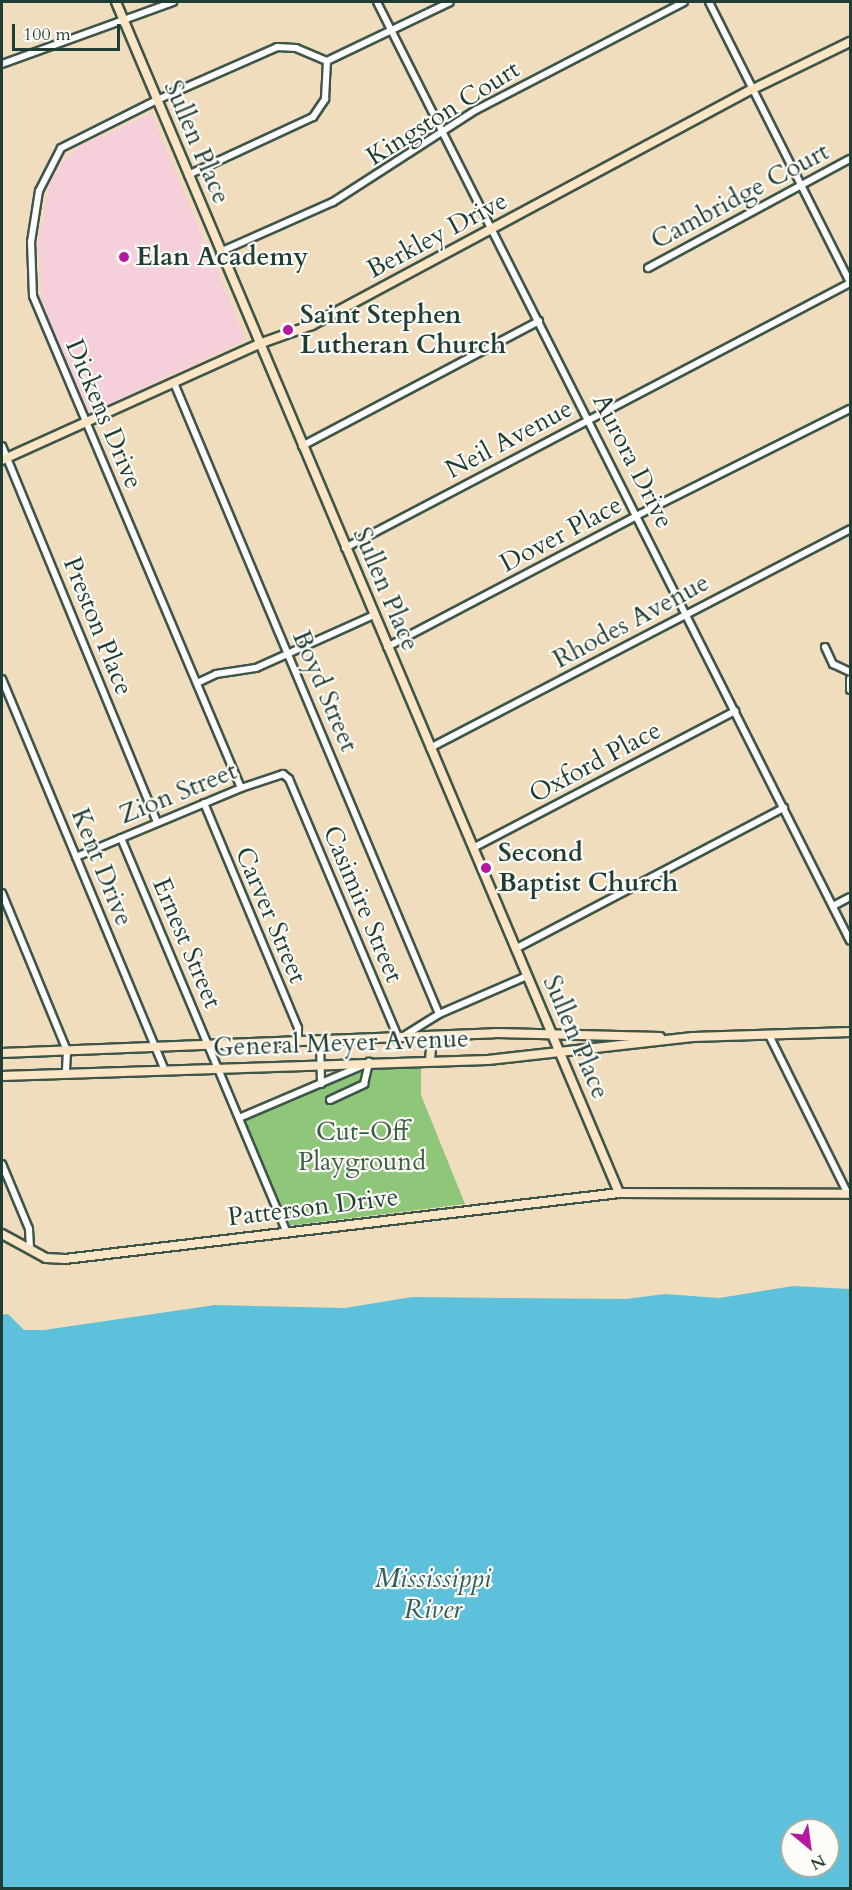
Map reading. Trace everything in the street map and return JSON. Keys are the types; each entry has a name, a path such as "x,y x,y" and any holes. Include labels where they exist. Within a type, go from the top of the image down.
{"street":[{"name":"Sullen Place","path":"116,2 619,1192"},
{"path":"2,64 125,22 173,2"},
{"name":"Aurora Drive","path":"377,2 638,515 850,941"},
{"path":"188,175 313,117 325,99 327,61 450,2"},
{"name":"Kingston Court","path":"220,252 333,202 476,110 684,2"},
{"path":"709,2 751,90 850,283"},
{"name":"Berkley Drive","path":"4,459 259,344 312,325 751,90 850,42"},
{"name":"Dickens Drive","path":"241,788 33,296 34,212 44,176 62,148 157,100 277,47 296,48 327,61"},
{"name":"Cambridge Court","path":"648,268 799,184 850,159"},
{"name":"Neil Avenue","path":"345,548 850,283"},
{"path":"302,446 539,321"},
{"name":"Boyd Street","path":"174,382 439,1014"},
{"name":"Dover Place","path":"387,647 638,515 850,409"},
{"name":"Preston Place","path":"2,446 4,459 157,822"},
{"name":"Rhodes Avenue","path":"430,748 850,529"},
{"path":"197,683 216,674 256,668 374,615"},
{"path":"825,647 833,664 850,672"},
{"name":"Kent Drive","path":"2,679 165,1070"},
{"path":"850,679 850,690"},
{"name":"Oxford Place","path":"473,848 735,711"},
{"name":"Zion Street","path":"76,857 157,822 280,774 286,775 292,785"},
{"name":"Casimire Street","path":"292,785 399,1038"},
{"name":"Carver Street","path":"204,803 298,1028 298,1042"},
{"path":"515,949 784,808"},
{"name":"Ernest Street","path":"122,838 286,1230"},
{"path":"2,893 67,1051 66,1073"},
{"path":"833,906 850,897"},
{"path":"399,1038 439,1014 527,976"},
{"name":"General Meyer Avenue","path":"2,1076 369,1062 488,1060 681,1038 850,1032"},
{"name":"General Meyer Avenue","path":"2,1053 551,1033 681,1038"},
{"path":"769,1035 849,1194"},
{"path":"430,1060 432,1039"},
{"path":"320,1042 321,1084"},
{"path":"239,1118 369,1062"},
{"path":"330,1100 364,1084 369,1062"},
{"path":"2,1164 29,1229 30,1248"},
{"name":"Patterson Drive","path":"2,1234 46,1258 72,1259 286,1230 619,1192 849,1194"}],"shaded area":[{"name":"Elan Academy","path":"151,113 246,340 87,414 41,299 38,241 50,183 60,165 78,147"}],"green space":[{"name":"Cut-Off Playground","path":"421,1065 421,1095 465,1204 287,1226 243,1120 365,1070"}],"water":[{"name":"Mississippi River","path":"793,1286 850,1289 850,1888 2,1888 2,1315 8,1314 24,1330 44,1330 215,1305 345,1308 412,1297 626,1299 665,1294 719,1298"}],"place":[{"name":"Elan Academy","path":"124,257"},
{"name":"Saint Stephen Lutheran Church","path":"288,330"},
{"name":"Second Baptist Church","path":"486,868"}]}
